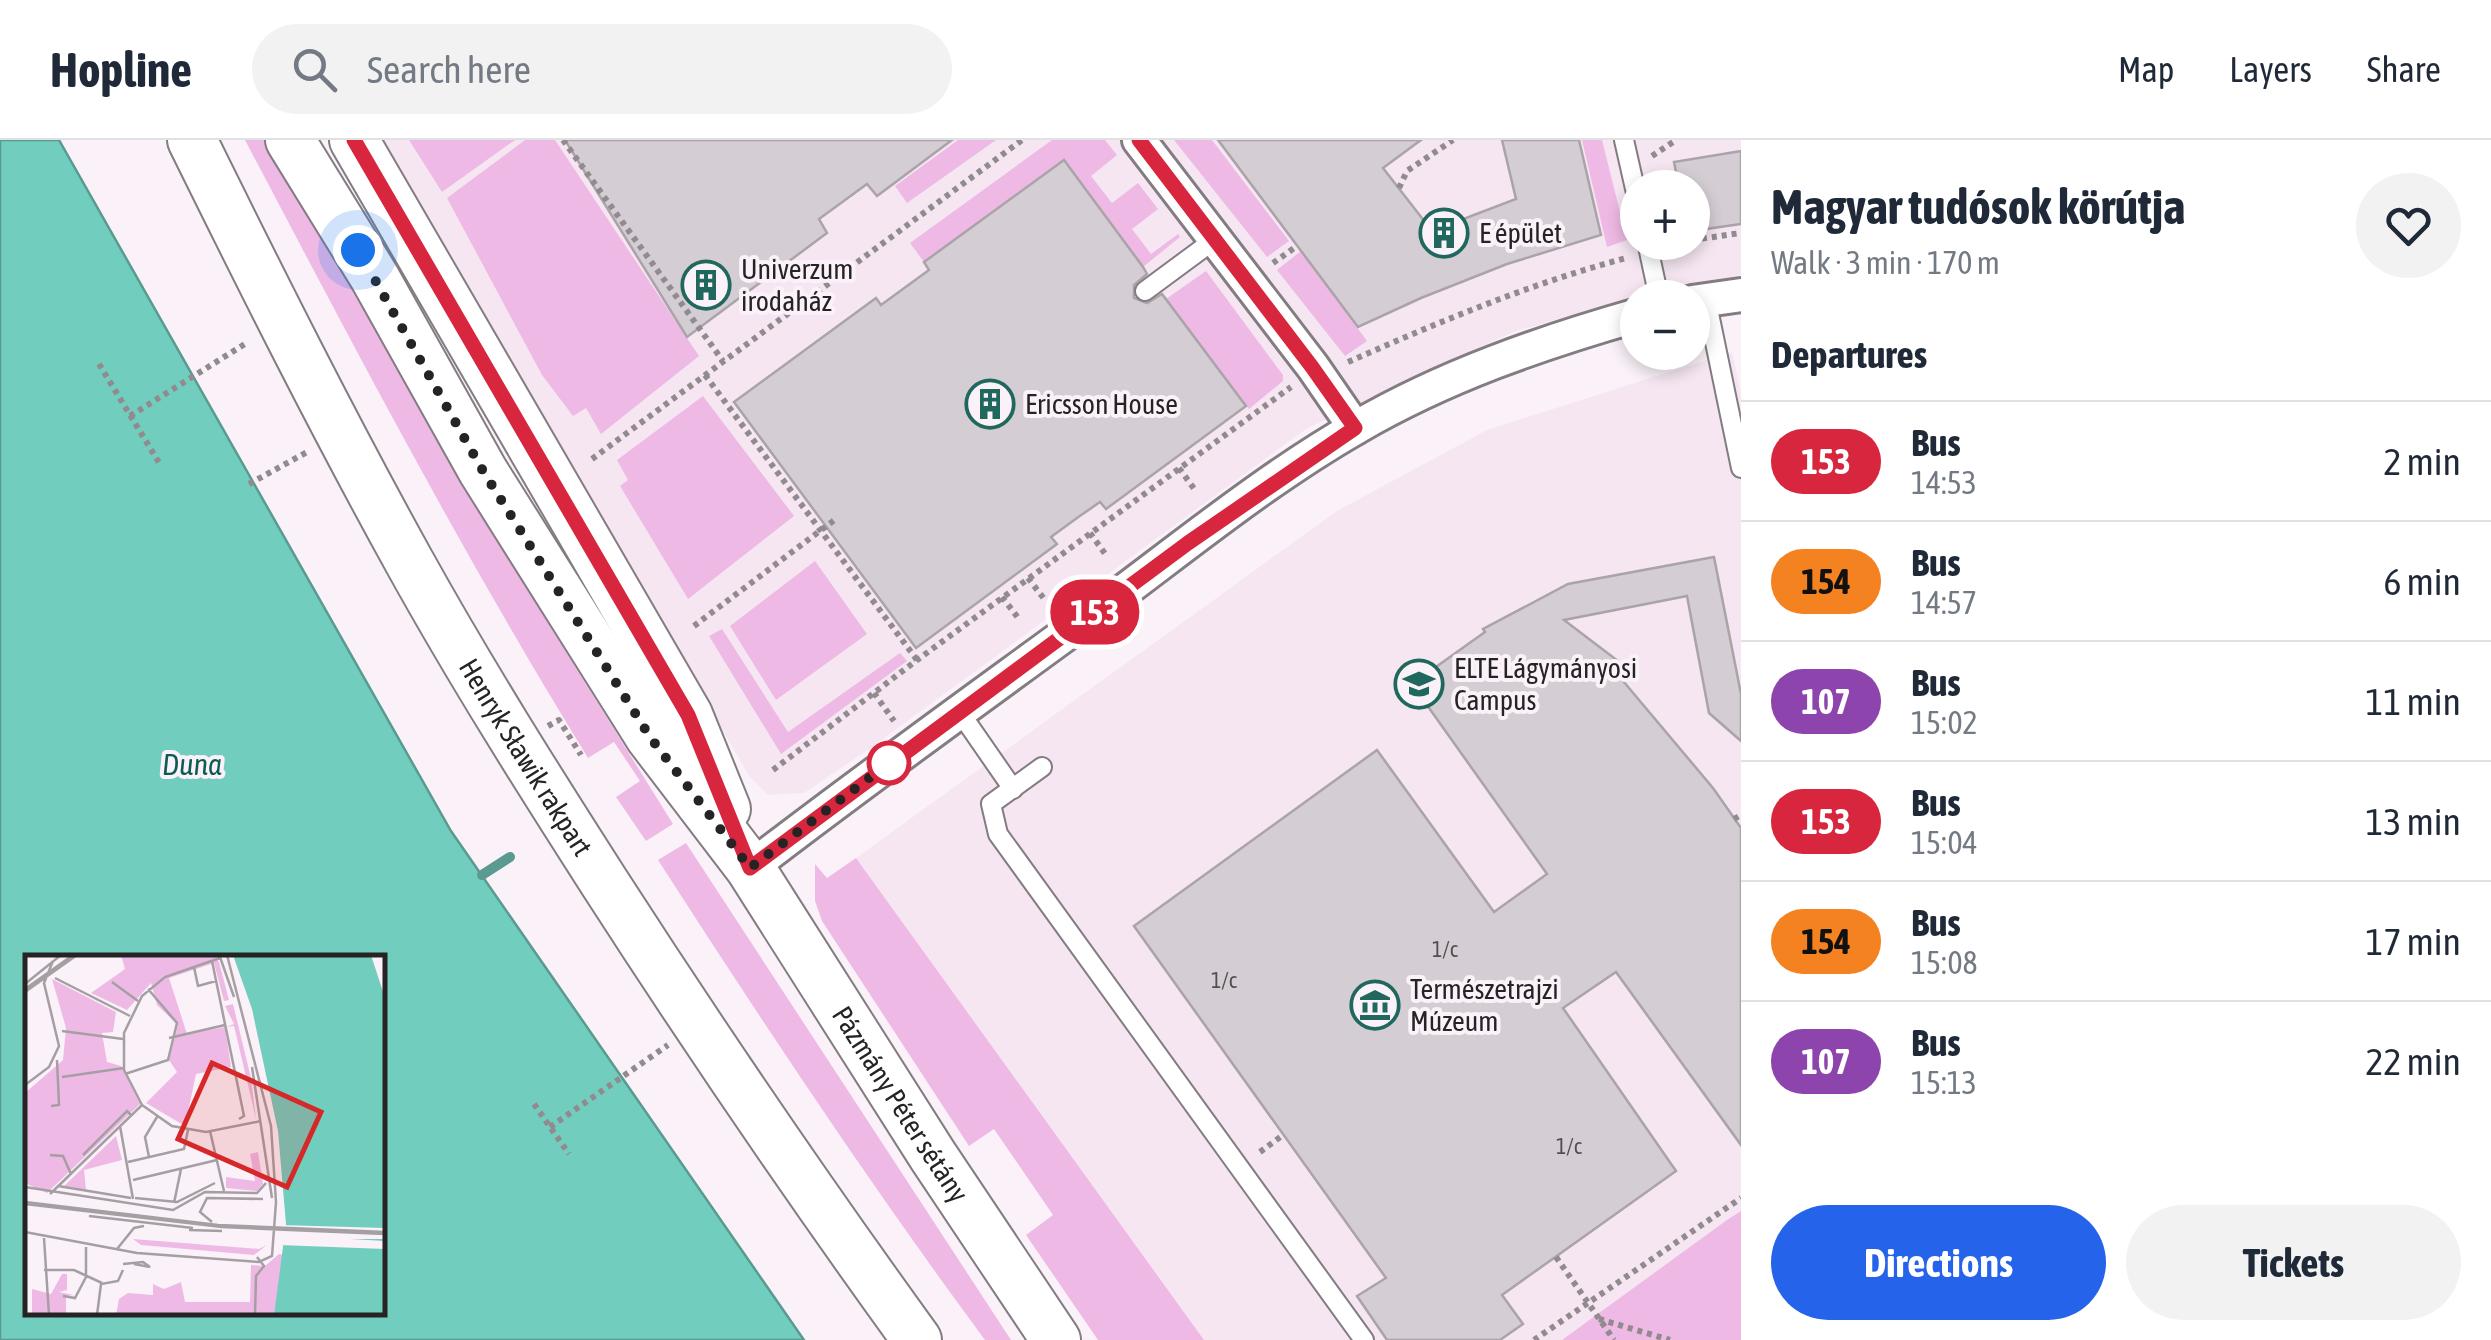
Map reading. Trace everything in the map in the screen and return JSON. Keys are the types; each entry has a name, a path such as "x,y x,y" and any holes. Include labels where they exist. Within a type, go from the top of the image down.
{"street":[{"name":"Henryk Sławik rakpart","path":"192,140 331,416 489,699 690,1014 812,1196 917,1340"},
{"name":"Pázmány Péter sétány","path":"290,140 376,278 483,471 640,720 750,868 932,1156 1056,1340"},
{"name":"Pázmány Péter sétány","path":"354,140 688,715 750,868"},
{"path":"1139,140 1355,428"},
{"path":"1710,299 1741,294"},
{"path":"750,868 1203,532 1355,428 1478,368 1556,338 1620,320"}],"lane":[{"path":"1624,140 1631,170"},
{"path":"1145,291 1214,240"},
{"path":"1710,345 1741,468"},
{"path":"959,711 1012,789"},
{"path":"1042,767 991,804 998,834 1364,1340"}],"path":[{"path":"563,140 723,362"},
{"path":"592,459 1022,140"},
{"path":"1399,188 1407,171 1453,140"},
{"path":"1710,237 1741,233"},
{"path":"1272,264 1297,246"},
{"path":"773,770 1002,597 1296,384 1476,306 1620,256"},
{"path":"130,416 250,341"},
{"path":"99,364 161,466"},
{"path":"705,374 918,660"},
{"path":"250,484 308,451"},
{"path":"1179,468 1195,490"},
{"path":"694,626 837,518"},
{"path":"1090,533 1106,555"},
{"path":"1028,578 1045,600"},
{"path":"1002,597 1019,619"},
{"path":"874,694 895,722"},
{"path":"563,726 581,755"},
{"path":"550,1126 668,1045"},
{"path":"534,1104 569,1154"},
{"path":"1534,1340 1741,1198"},
{"path":"1556,1258 1614,1340"},
{"path":"1598,1318 1670,1340"}],"shaded area":[{"path":"245,140 267,140 551,628 673,824 646,841 616,797 640,781 614,742 588,758 454,529"},
{"path":"375,140 1741,140 1741,275 1710,282 1620,280 1620,303 1513,332 1306,429 869,749 804,793 768,795 750,777"},
{"path":"409,140 515,140 442,192"},
{"path":"525,140 555,140 699,356 601,434 586,408 573,416 542,375 447,198"},
{"path":"958,140 996,140 907,203 895,186"},
{"path":"1052,140 1105,140 1117,155 1091,176 1112,203 1138,183 1158,209 1132,229 1151,254 1178,234 1180,237 1143,267 1064,160 924,262 910,243"},
{"path":"1174,140 1212,140 1289,241 1267,257"},
{"path":"1582,140 1602,140 1620,212 1620,242 1607,247"},
{"path":"1301,251 1367,341 1345,356 1277,270"},
{"path":"1206,271 1283,375 1283,381 1249,409 1166,299"},
{"name":"ELTE Lágymányosi Campus","path":"1732,352 1741,393 1741,1340 1204,1340 856,858 1337,511 1487,430 1675,370 1710,370 1710,359"},
{"path":"703,396 794,516 688,599 620,486 628,480 617,460"},
{"path":"815,561 867,634 776,700 730,626"},
{"path":"722,629 788,732 900,653 907,661 781,754 709,636"},
{"path":"686,843 1011,1340 985,1340 737,982 658,860"},
{"path":"856,858 1204,1340 1098,1340 1026,1235 1053,1215 994,1129 969,1146 822,921 815,901 815,864 827,878"},
{"path":"1741,1211 1741,1340 1562,1340 1727,1220"}],"water":[{"name":"Duna","path":"0,140 59,140 451,831 804,1340 0,1340"}],"building":[{"name":"Univerzum irodaház","path":"565,140 952,140 877,196 867,184 819,219 827,233 687,337"},
{"name":"E épület","path":"1218,140 1421,140 1383,168 1432,231 1516,199 1502,140 1579,140 1601,235 1507,264 1358,327"},
{"path":"1741,151 1741,224 1710,228 1710,170 1676,170 1674,162"},
{"name":"Ericsson House","path":"1064,160 1147,274 1134,285 1134,298 1147,303 1162,294 1246,406 1106,509 1100,502 1051,537 1057,544 916,648 734,402 876,298 881,305 929,270 924,262"},
{"path":"1714,557 1741,694 1741,741 1709,713 1687,596 1564,620 1618,661 1613,669 1713,788 1741,828 1741,1145 1616,972 1563,1008 1676,1171 1502,1295 1523,1324 1500,1340 1387,1340 1357,1296 1386,1278 1134,926 1377,750 1494,912 1547,874 1412,684 1485,632 1483,629 1568,584"}],"waterway":[{"path":"482,875 510,857"}],"bus line":[{"name":"153","path":"354,140 688,715 750,868 1188,543 1355,428 1139,140"}],"place":[{"name":"E épület","path":"1444,233"},
{"name":"Univerzum irodaház","path":"706,285"},
{"name":"Ericsson House","path":"990,404"},
{"name":"ELTE Lágymányosi Campus","path":"1419,684"},
{"name":"Természetrajzi Múzeum","path":"1375,1005"}],"route":[{"path":"358,250 483,471 650,737 750,868 889,763"}]}
